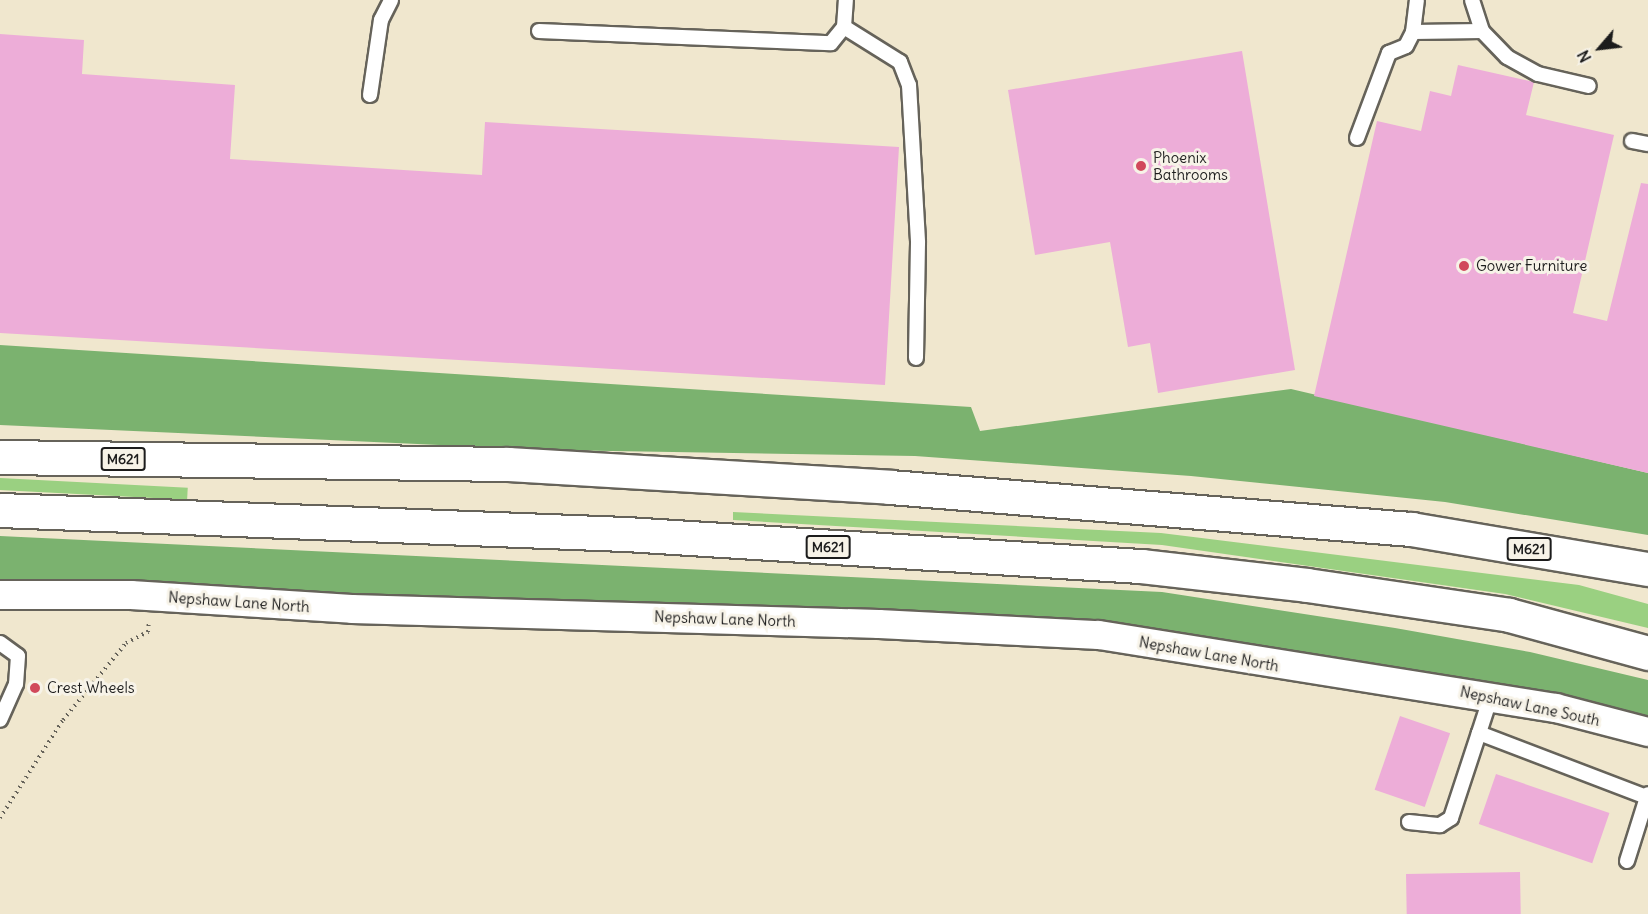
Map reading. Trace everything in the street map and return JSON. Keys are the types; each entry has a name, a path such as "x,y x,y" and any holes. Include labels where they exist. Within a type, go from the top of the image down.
{"highway":[{"name":"M621","path":"0,457 508,464 890,487 1411,529 1648,569"},
{"name":"M621","path":"0,510 626,534 1141,566 1307,585 1509,615 1648,653"}],"street":[{"name":"Nepshaw Lane North","path":"0,595 150,596 352,609 879,624 1088,635 1173,646 1315,672 1446,689"},
{"name":"Nepshaw Lane South","path":"1446,689 1556,708 1648,732"}],"lane":[{"path":"370,95 381,20 392,0"},
{"path":"539,31 831,43 844,27 846,0"},
{"path":"1357,138 1389,52 1406,46 1413,32 1418,0"},
{"path":"1472,0 1482,31 1507,57 1538,74 1589,86"},
{"path":"844,27 900,62 909,86 918,254 916,358"},
{"path":"1413,32 1482,31"},
{"path":"1632,141 1648,144"},
{"path":"0,643 18,656 16,684 0,720"},
{"path":"1409,822 1440,825 1451,818 1491,697"},
{"path":"1479,733 1648,796 1627,861"}],"path":[{"path":"0,818 63,720 126,643 148,633 150,596"}],"green space":[{"path":"0,345 971,407 980,431 1291,389 1648,473 1648,535 1445,502 1191,476 915,456 551,450 0,425"},
{"path":"0,478 188,488 187,500 0,490"},
{"path":"733,512 1161,533 1579,585 1648,604 1648,628 1505,594 1162,545 733,520"},
{"path":"0,536 1162,592 1395,628 1530,652 1648,680 1648,721 1560,694 1158,633 375,595 0,583"}],"building":[{"path":"0,34 84,40 82,74 235,85 230,159 482,175 485,122 899,147 885,385 0,333"},
{"name":"Phoenix Bathrooms","path":"1242,51 1295,370 1158,393 1150,343 1128,347 1110,242 1035,255 1008,90"},
{"name":"Gower Furniture","path":"1458,65 1534,82 1526,115 1614,135 1573,313 1607,321 1641,183 1648,184 1648,473 1314,396 1377,121 1421,131 1430,91 1451,96"},
{"path":"1400,716 1450,733 1425,807 1375,790"},
{"path":"1496,774 1609,813 1592,863 1479,824"},
{"path":"1520,872 1521,914 1407,914 1406,874"}],"place":[{"name":"Phoenix Bathrooms","path":"1141,166"},
{"name":"Gower Furniture","path":"1464,266"},
{"name":"Crest Wheels","path":"35,688"}]}
